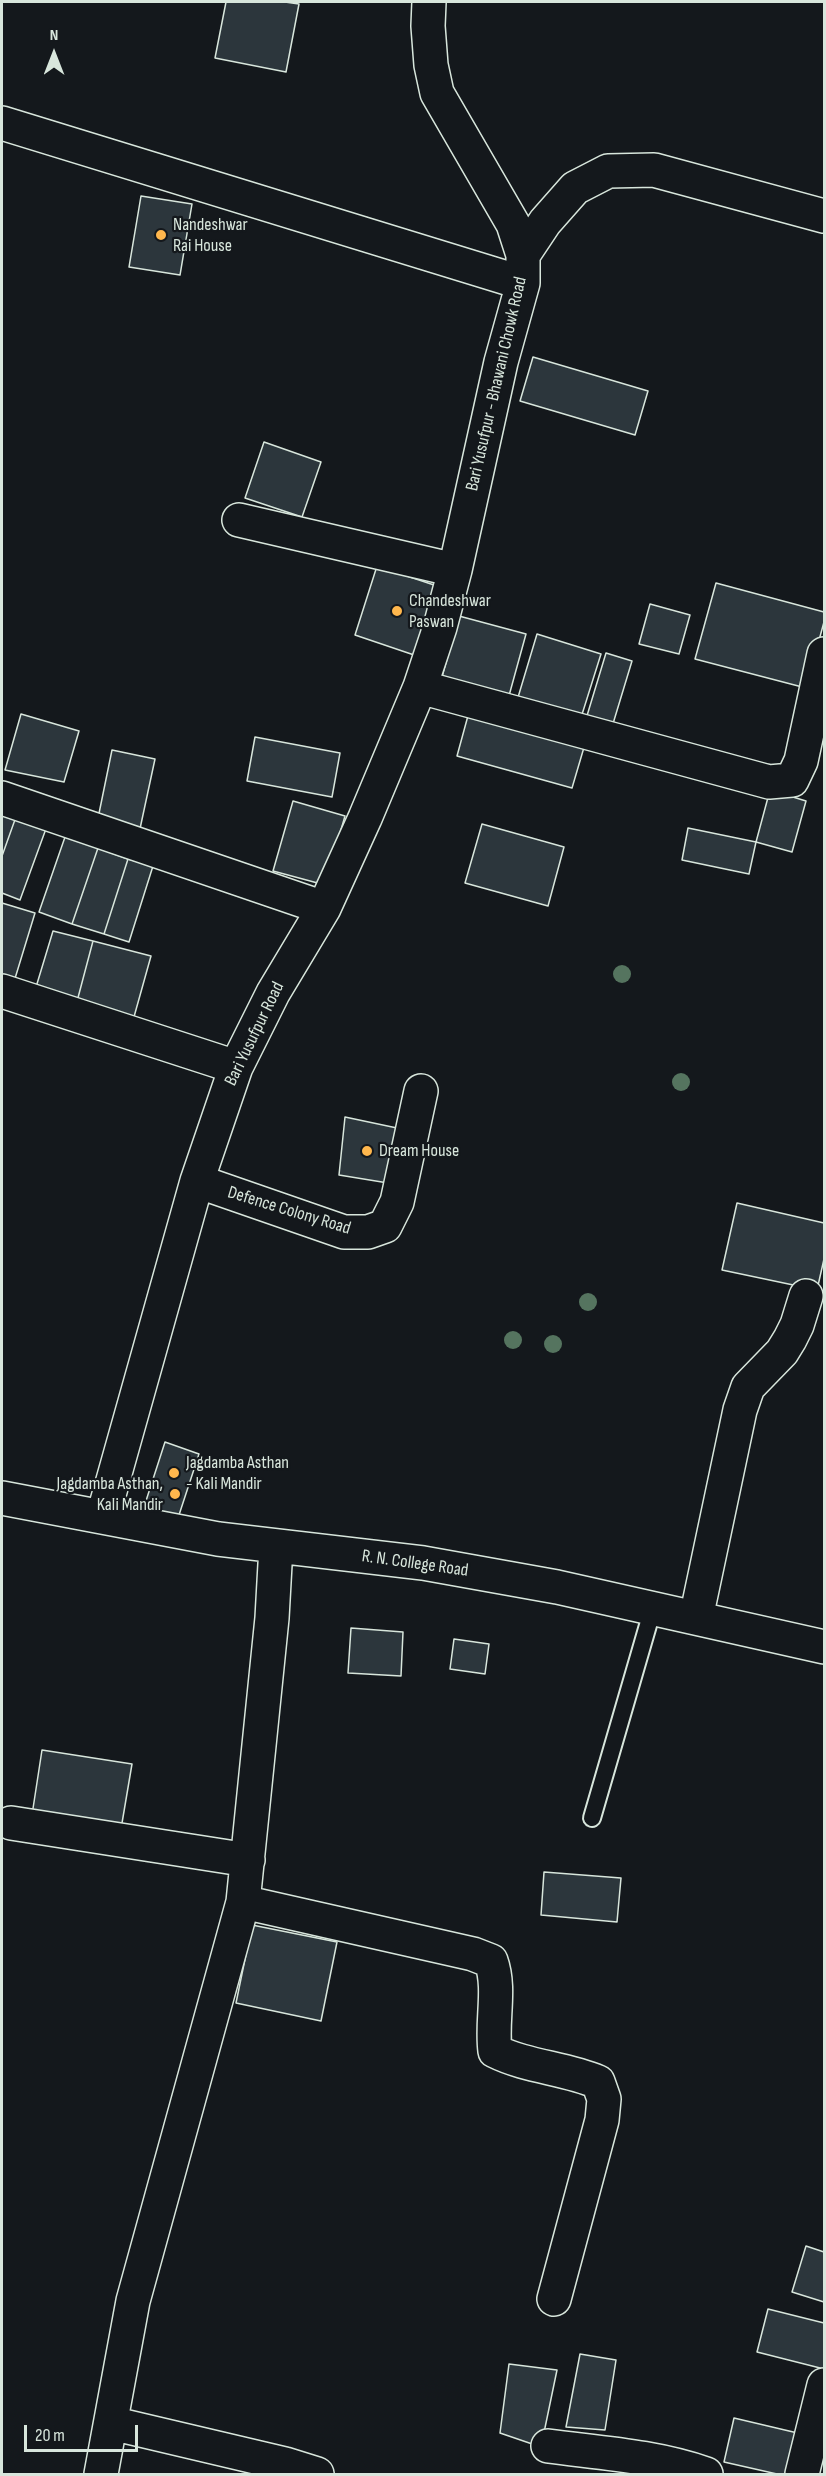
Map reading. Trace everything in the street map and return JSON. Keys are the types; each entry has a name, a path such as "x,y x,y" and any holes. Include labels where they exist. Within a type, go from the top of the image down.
{"street":[{"name":"Bari Yusufpur - Bhawani Chowk Road","path":"429,2 431,65 437,93 513,224 523,269 454,570"},
{"path":"2,123 523,269 545,222 575,188 608,171 654,170 825,216"},
{"path":"238,520 454,570"},
{"name":"Bari Yusufpur Road","path":"103,1516 197,1181 236,1067 273,993 324,908 365,818 420,687 440,627 454,570"},
{"path":"420,687 769,782 792,780 804,752 825,654"},
{"path":"2,798 324,908"},
{"path":"2,991 236,1067"},
{"name":"Defence Colony Road","path":"197,1181 344,1232 368,1233 385,1226 397,1202 421,1091"},
{"path":"696,1618 740,1410 748,1387 782,1352 790,1339 806,1296"},
{"name":"R. N. College Road","path":"2,1498 218,1539 423,1563 557,1587 825,1647"},
{"path":"101,2475 134,2301 243,1902 272,1618 276,1546"},
{"path":"11,1823 248,1860"},
{"path":"243,1902 473,1954 490,1961 496,1977 493,2034 495,2051 509,2058 580,2074 598,2082 604,2099 602,2120 554,2299"},
{"path":"802,2475 825,2385"},
{"path":"111,2423 285,2464 317,2475"},
{"path":"548,2446 640,2458 706,2475"}],"lane":[{"path":"592,1818 653,1608"}],"building":[{"path":"226,2 299,4 286,72 215,58"},
{"name":"Nandeshwar Rai House","path":"141,196 192,204 180,275 129,267"},
{"path":"533,357 648,391 635,435 520,401"},
{"path":"264,442 321,462 302,517 245,498"},
{"name":"Chandeshwar Paswan","path":"377,566 440,587 417,656 355,635"},
{"path":"716,583 824,612 824,622 806,688 695,659"},
{"path":"650,604 690,615 679,654 639,644"},
{"path":"459,616 526,634 507,703 440,684"},
{"path":"537,634 601,654 579,724 516,704"},
{"path":"606,653 632,661 612,727 586,719"},
{"path":"469,712 585,744 572,788 457,756"},
{"path":"21,714 79,731 64,782 5,770"},
{"path":"255,737 340,753 332,797 247,781"},
{"path":"112,750 155,759 138,838 96,828"},
{"path":"770,790 806,801 792,852 756,842"},
{"path":"293,801 345,816 325,885 273,871"},
{"path":"2,809 17,814 2,856"},
{"path":"17,814 47,826 20,900 2,893 2,856"},
{"path":"482,824 564,847 548,906 465,883"},
{"path":"688,828 756,842 749,874 682,860"},
{"path":"65,837 98,848 72,924 39,912"},
{"path":"98,848 128,859 104,934 72,924"},
{"path":"128,859 153,866 129,942 104,934"},
{"path":"2,903 35,913 13,985 2,981"},
{"path":"53,931 93,941 75,1009 33,997"},
{"path":"93,941 151,956 132,1024 75,1009"},
{"name":"Dream House","path":"345,1117 397,1128 388,1183 339,1175"},
{"path":"737,1203 824,1223 824,1259 817,1290 722,1270"},
{"name":"Jagdamba Asthan - Kali Mandir","path":"165,1442 199,1454 178,1518 144,1507"},
{"path":"351,1628 403,1632 401,1676 348,1673"},
{"path":"454,1639 489,1644 485,1674 450,1669"},
{"path":"42,1750 132,1764 121,1829 32,1815"},
{"path":"544,1872 621,1878 617,1922 541,1915"},
{"path":"252,1925 337,1942 321,2021 236,2003"},
{"path":"806,2246 824,2252 824,2302 792,2292"},
{"path":"768,2309 824,2323 824,2369 757,2352"},
{"path":"580,2354 616,2360 605,2430 566,2427"},
{"path":"509,2364 557,2370 541,2447 500,2433"},
{"path":"734,2418 806,2435 797,2474 777,2474 724,2462"}],"place":[{"name":"Nandeshwar Rai House","path":"161,235"},
{"name":"Chandeshwar Paswan","path":"397,611"},
{"name":"Dream House","path":"367,1151"},
{"name":"Jagdamba Asthan - Kali Mandir","path":"174,1473"},
{"name":"Jagdamba Asthan, Kali Mandir","path":"175,1494"}]}
